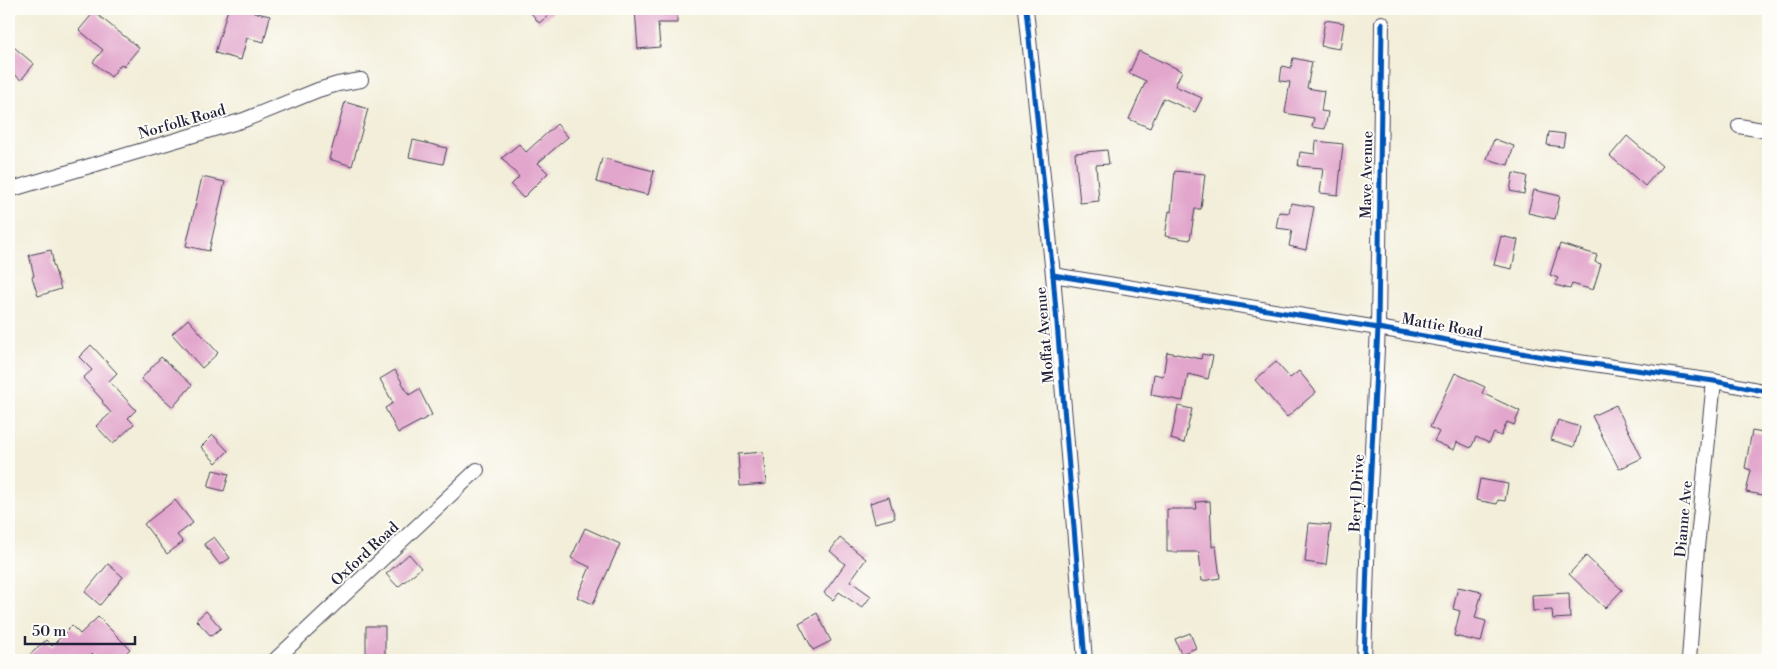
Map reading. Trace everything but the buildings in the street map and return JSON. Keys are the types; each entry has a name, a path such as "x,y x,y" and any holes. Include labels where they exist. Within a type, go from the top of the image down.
{"street":[{"name":"Moffat Avenue","path":"1026,9 1053,275 1085,660"},
{"name":"Mave Avenue","path":"1378,328 1382,23"},
{"name":"Norfolk Road","path":"9,190 244,120 318,90 361,80"},
{"path":"1739,126 1768,131"},
{"name":"Mattie Road","path":"1053,275 1550,358 1714,381 1768,392"},
{"name":"Beryl Drive","path":"1364,660 1368,529 1378,328"},
{"name":"Dianne Ave","path":"1689,660 1697,548 1714,381"},
{"name":"Oxford Road","path":"275,660 477,470"}],"cycle path":[{"path":"1026,9 1053,275 1085,660"},
{"path":"1364,660 1368,529 1378,328 1382,23"},
{"path":"1053,275 1550,358 1714,381 1768,392"}]}
